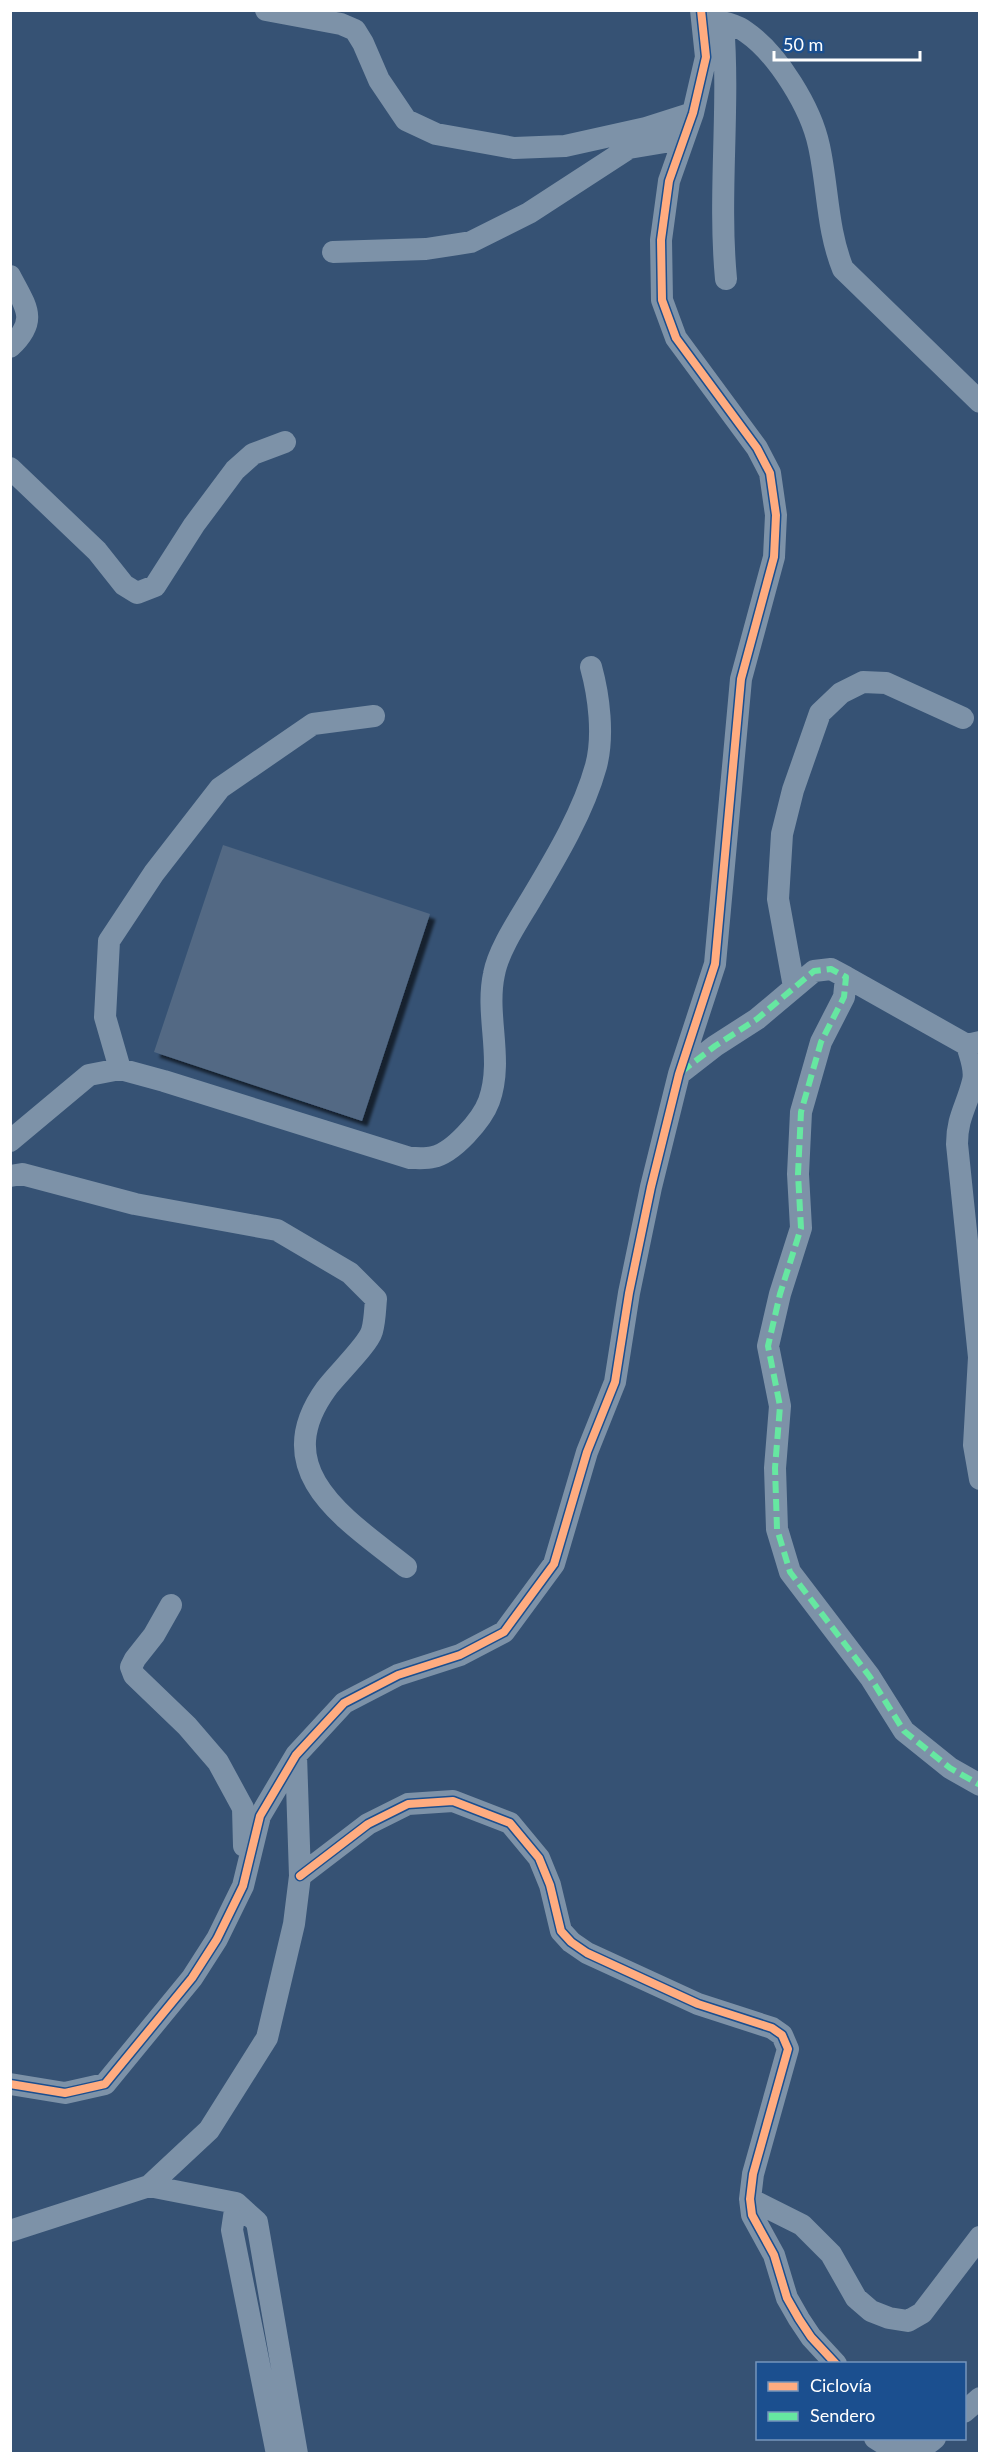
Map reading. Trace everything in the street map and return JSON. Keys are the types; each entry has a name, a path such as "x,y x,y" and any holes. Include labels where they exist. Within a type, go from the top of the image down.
{"street":[{"path":"266,10 341,24 355,30 379,80 406,120 436,134 514,148 565,146 646,128 693,113"},
{"path":"10,2084 65,2092 105,2084 192,1978 217,1939 243,1886 260,1816 296,1755 344,1703 398,1676 460,1655 504,1632 554,1564 587,1452 615,1382 632,1281 679,1074 714,964 741,679 774,556 776,514 770,473 757,448 676,338 662,300 661,240 669,181 693,113 706,57 709,17"},
{"path":"709,17 727,76 722,241 726,279"},
{"path":"709,17 744,31 772,55 799,95 819,144 834,247 843,268 980,402"},
{"path":"333,252 426,249 471,242 529,213 629,148 683,139"},
{"path":"10,276 28,315 28,325 23,335 10,347"},
{"path":"10,468 97,551 118,579 137,593 155,586 194,525 235,470 253,454 285,442"},
{"path":"10,1141 89,1075 120,1069 410,1158 435,1157 463,1139 489,1102 496,1060 491,1010 494,972 508,940 574,821 596,765 600,720 591,667"},
{"path":"794,987 778,899 782,834 800,770 820,713 841,693 863,682 886,683 963,718"},
{"path":"120,1069 105,1017 109,941 154,873 220,788 313,724 374,716"},
{"path":"679,1074 715,1046 757,1019 814,971 831,969 973,1043 973,1080 958,1120 957,1144 979,1357 974,1445 980,1479"},
{"path":"846,977 844,997 821,1042 801,1112 798,1174 801,1228 780,1294 768,1346 780,1406 775,1468 777,1529 790,1572 870,1677 904,1731 950,1768 980,1785"},
{"path":"10,1176 22,1174 135,1204 277,1230 350,1273 376,1299 372,1333 325,1390 304,1432 307,1466 337,1513 406,1567"},
{"path":"171,1605 154,1635 131,1667 134,1675 207,1748 218,1762 243,1808 245,1831 243,1886"},
{"path":"10,2231 149,2186 209,2130 267,2038 294,1924 300,1876 296,1755"},
{"path":"300,1876 368,1824 408,1804 453,1801 510,1823 539,1858 550,1885 561,1931 586,1953 698,2004 772,2028 782,2035 788,2049 753,2174 750,2199 752,2215 774,2255 787,2298 811,2337 834,2362"},
{"path":"149,2186 236,2202 257,2222 297,2454"},
{"path":"750,2199 802,2226 831,2254 856,2298 872,2311 889,2318 908,2321 922,2313 980,2237"},
{"path":"236,2202 232,2230 277,2454"},
{"path":"966,2410 980,2398"},
{"path":"877,2440 898,2450 912,2452 933,2440"}],"building":[{"path":"223,845 430,914 362,1121 154,1052"}],"marked path":[{"path":"681,1072 715,1046 757,1019 814,971 831,969 846,977 844,997 821,1042 801,1112 798,1174 801,1228 780,1294 768,1346 780,1406 775,1468 777,1529 790,1572 870,1677 904,1731 950,1768 980,1785"}],"cycle path":[{"path":"10,2084 65,2093 105,2084 192,1978 217,1939 243,1886 260,1816 296,1755 344,1703 398,1675 460,1655 504,1632 554,1564 587,1452 615,1382 629,1293 651,1187 679,1074 715,964 741,679 774,557 776,515 770,473 757,448 676,338 662,300 661,240 669,181 693,113 706,57 701,10"},
{"path":"300,1876 368,1824 408,1804 453,1801 510,1823 539,1858 550,1885 561,1931 571,1942 587,1953 698,2004 772,2028 782,2035 788,2049 753,2174 750,2199 752,2215 774,2255 787,2298 811,2337 834,2362"}]}
